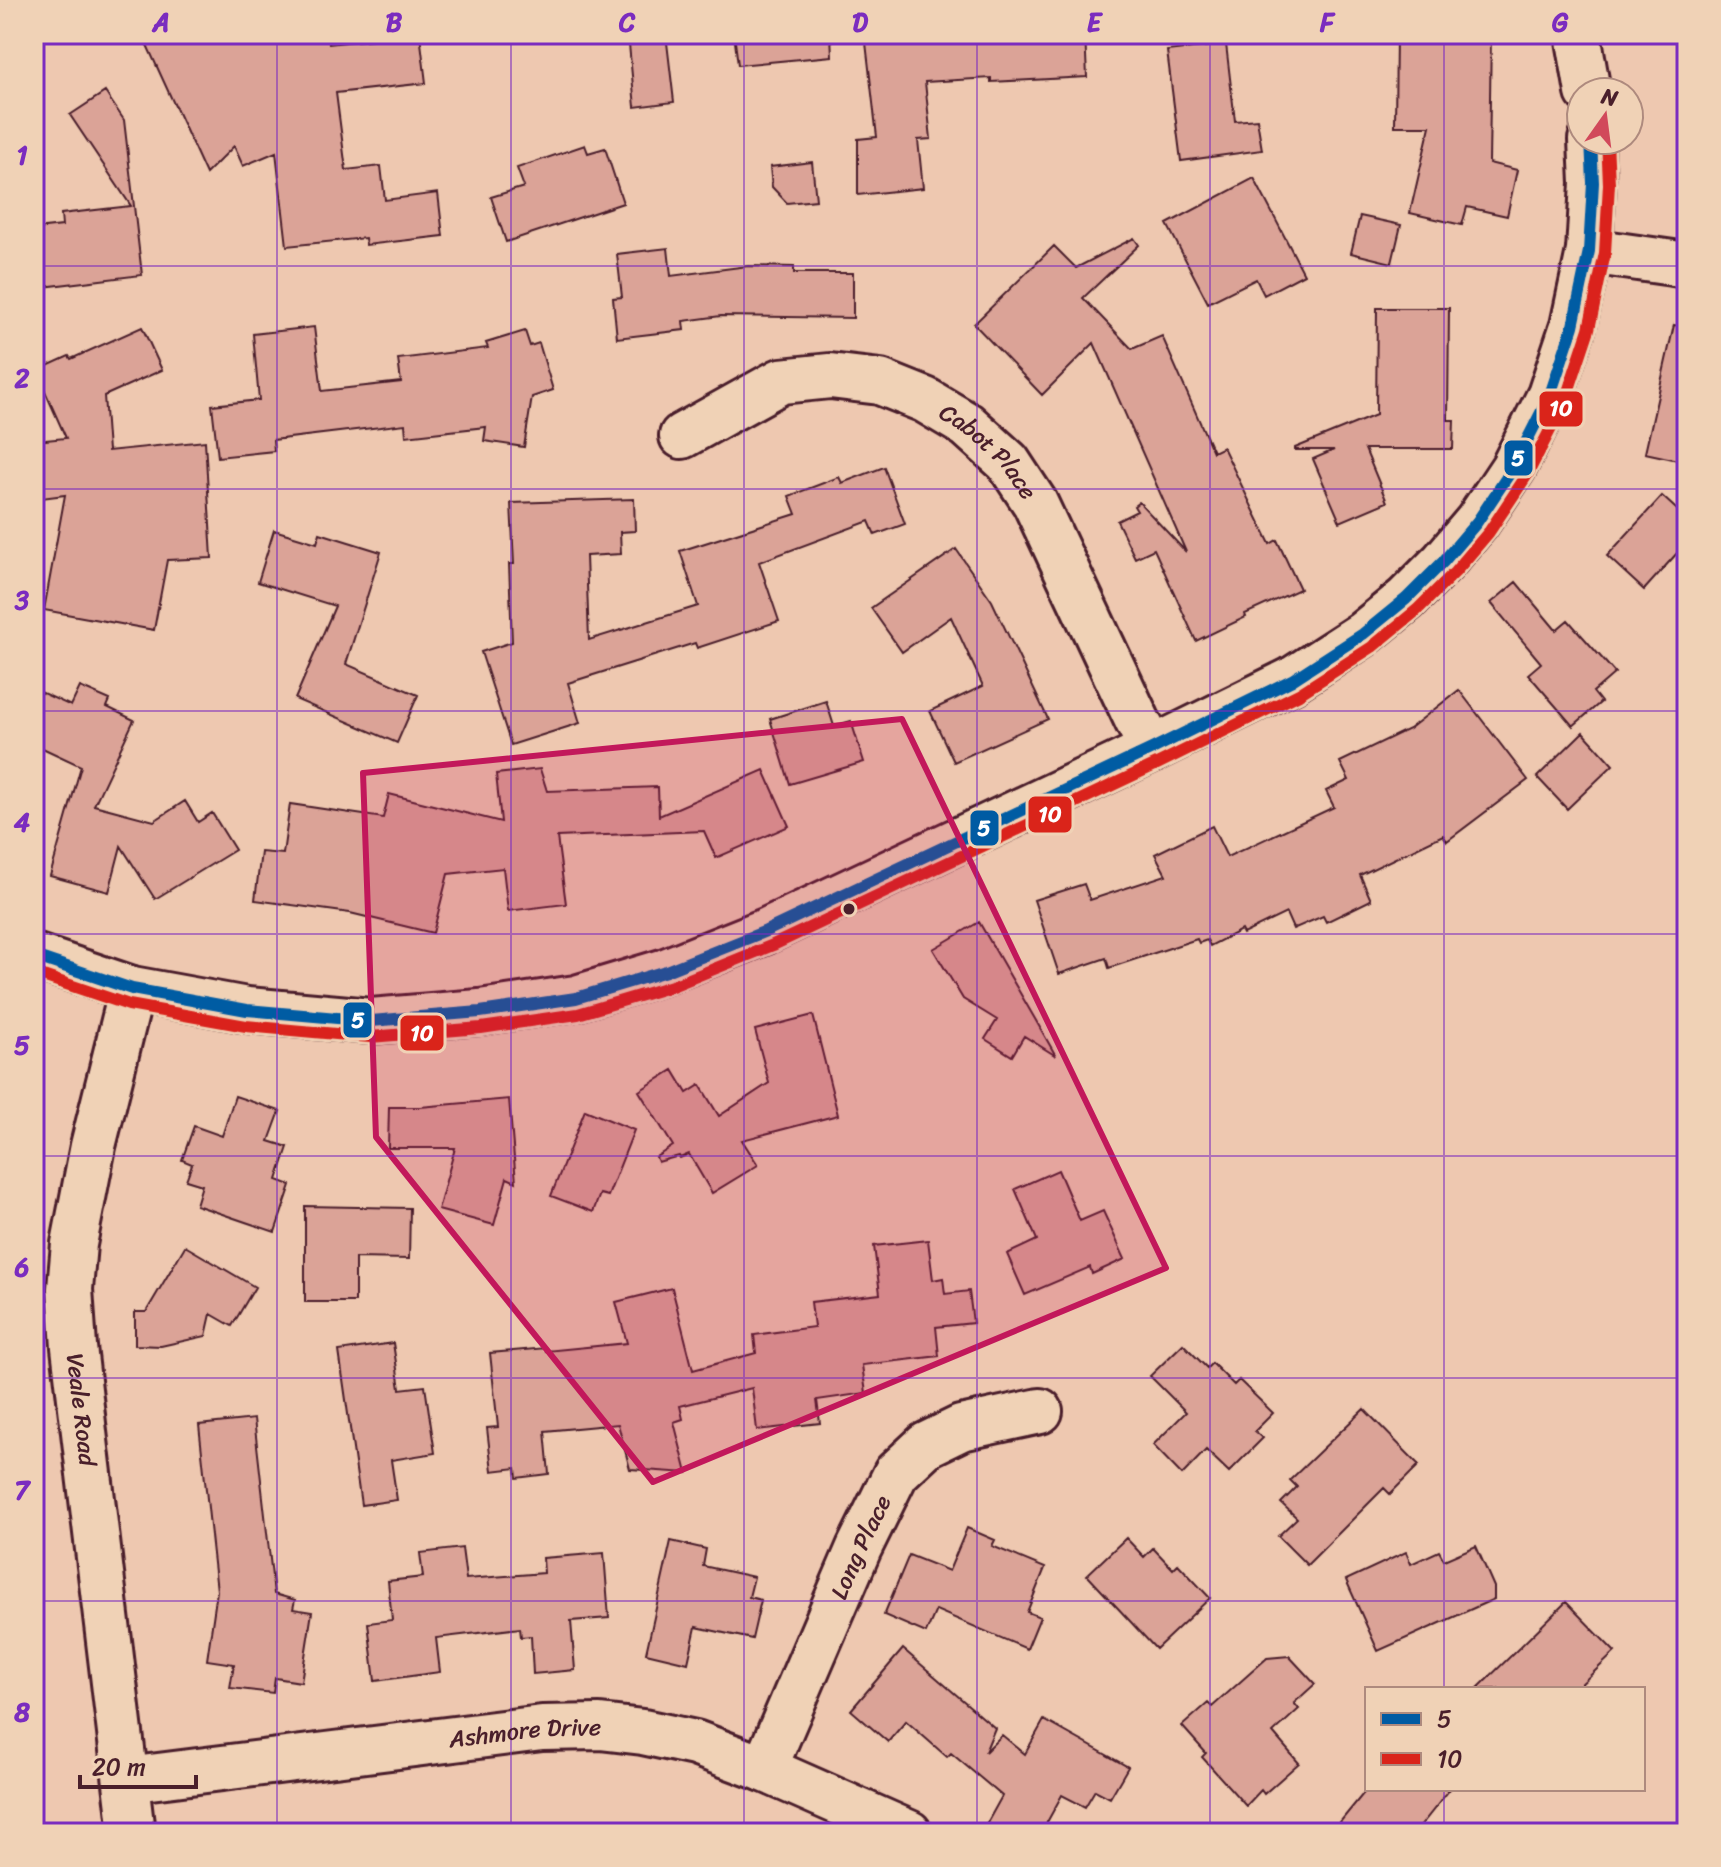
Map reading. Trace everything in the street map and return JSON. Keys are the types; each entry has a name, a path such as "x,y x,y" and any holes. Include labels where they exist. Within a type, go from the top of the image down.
{"street":[{"path":"1578,34 1585,76"},
{"path":"34,956 132,989 247,1010 371,1021 480,1012 576,998 666,971 766,931 1292,680 1363,634 1406,599 1477,522 1513,468 1550,395 1573,326 1589,251 1592,156"},
{"path":"1589,251 1687,265"},
{"name":"Cabot Place","path":"682,436 781,381 830,376 880,382 925,400 967,425 1008,462 1035,503 1152,749"},
{"name":"Veale Road","path":"132,989 93,1146 74,1244 70,1289 79,1392 132,1833"},
{"name":"Long Place","path":"764,1769 859,1548 896,1473 926,1445 961,1428 1040,1411"},
{"name":"Ashmore Drive","path":"126,1780 542,1728 600,1727 695,1743 764,1769 909,1833"}],"highlighted area":[{"path":"902,719 1166,1268 653,1482 376,1137 363,773"}],"building":[{"path":"142,34 328,34 329,44 420,34 426,83 336,93 346,170 381,166 385,200 438,193 443,236 366,245 365,238 287,246 276,152 243,166 234,146 206,174"},
{"path":"628,34 666,34 674,102 635,107"},
{"path":"734,34 831,34 832,56 738,65"},
{"path":"865,34 1085,34 1087,77 925,82 931,139 918,140 923,188 858,195 858,139 877,137"},
{"path":"1396,34 1491,34 1489,163 1517,170 1507,216 1467,207 1462,225 1410,213 1430,126 1395,126"},
{"path":"1226,44 1235,121 1257,119 1262,150 1181,161 1167,51"},
{"path":"105,92 124,120 142,275 34,288 34,252 39,251 36,229 62,226 61,214 131,206 70,115"},
{"path":"585,145 588,153 605,148 623,203 506,242 491,197 524,187 517,168"},
{"path":"812,162 816,200 787,203 772,187 770,167"},
{"path":"1254,178 1304,274 1264,295 1256,279 1208,303 1167,224"},
{"path":"1360,216 1401,225 1392,263 1351,253"},
{"path":"1134,238 1139,245 1083,298 1132,349 1162,336 1213,452 1223,447 1270,544 1277,540 1300,589 1196,641 1154,549 1135,558 1117,521 1137,511 1134,506 1139,502 1186,552 1094,343 1042,395 974,324 1054,246 1076,268"},
{"path":"668,248 671,276 748,266 794,267 794,273 853,273 853,318 721,316 683,321 684,330 617,338 613,298 622,297 617,254"},
{"path":"1377,308 1449,308 1448,420 1454,420 1453,449 1365,449 1387,502 1340,522 1313,459 1334,450 1295,448 1376,415"},
{"path":"1674,325 1687,327 1687,462 1645,453"},
{"path":"142,327 162,370 104,396 108,451 205,441 212,558 167,560 154,630 44,610 65,495 42,498 36,441 66,438 36,371"},
{"path":"314,327 322,391 401,382 398,359 488,348 486,343 525,331 530,346 539,343 553,390 532,397 524,447 484,441 486,427 406,436 405,424 273,440 274,451 218,457 212,405 259,400 253,334"},
{"path":"884,467 905,524 875,535 869,521 759,562 779,621 697,648 695,643 568,683 580,723 511,745 481,652 512,642 509,564 514,564 511,503 634,499 635,531 620,532 621,554 586,556 589,640 698,606 680,551 796,514 789,496 839,477 842,483"},
{"path":"1662,496 1687,519 1687,542 1644,590 1607,556"},
{"path":"274,530 317,543 320,533 381,552 346,664 418,695 397,743 295,699 335,606 258,582"},
{"path":"956,549 992,601 1048,719 954,762 930,711 983,686 951,617 902,652 871,608"},
{"path":"1516,582 1556,630 1568,620 1615,673 1593,692 1601,702 1573,726 1528,674 1541,663 1491,603"},
{"path":"80,687 110,700 107,707 134,720 94,805 154,821 185,801 198,822 212,813 235,850 155,899 121,846 109,892 50,876 81,766 34,744 34,689 71,706"},
{"path":"1459,690 1528,780 1447,841 1443,835 1360,875 1371,900 1326,922 1323,916 1293,929 1286,913 1210,946 1207,940 1199,943 1197,939 1109,968 1106,958 1059,974 1034,900 1084,884 1090,900 1166,875 1155,854 1212,826 1227,857 1334,807 1326,791 1349,780 1340,762 1409,729"},
{"path":"826,701 834,726 851,721 864,762 790,784 770,719"},
{"path":"1583,732 1613,765 1567,809 1537,777"},
{"path":"540,769 547,791 658,787 659,816 764,770 789,826 716,858 704,831 557,837 566,904 508,911 503,868 448,874 433,933 350,913 255,900 261,852 283,854 290,804 383,818 389,794 501,822 496,774"},
{"path":"979,922 1056,1056 1024,1036 1012,1056 985,1039 997,1020 963,999 933,949"},
{"path":"813,1015 838,1115 742,1140 758,1165 712,1193 689,1154 658,1162 656,1157 673,1146 639,1091 673,1070 687,1093 700,1085 719,1116 769,1083 755,1030"},
{"path":"235,1096 280,1111 269,1141 288,1147 277,1180 291,1185 275,1232 196,1205 202,1185 186,1180 192,1164 182,1160 194,1126 222,1136"},
{"path":"509,1099 516,1182 507,1178 494,1225 438,1210 455,1148 388,1148 389,1107"},
{"path":"585,1110 634,1130 608,1196 600,1194 593,1212 551,1196"},
{"path":"1058,1170 1080,1221 1103,1211 1125,1259 1092,1274 1090,1267 1025,1295 1007,1254 1037,1240 1015,1189"},
{"path":"305,1206 410,1208 409,1259 355,1258 355,1302 305,1302"},
{"path":"928,1240 933,1280 943,1278 945,1294 969,1291 973,1323 936,1327 939,1356 862,1365 866,1393 817,1400 820,1423 757,1430 752,1388 680,1406 683,1419 674,1422 687,1473 630,1469 618,1424 545,1431 549,1474 517,1478 516,1468 492,1471 487,1428 498,1427 490,1353 627,1343 616,1302 672,1288 693,1370 756,1353 754,1335 814,1327 811,1302 880,1294 874,1246"},
{"path":"185,1246 255,1287 232,1326 211,1314 206,1336 161,1346 135,1345 135,1312 146,1312"},
{"path":"393,1343 400,1389 425,1386 435,1453 391,1460 397,1500 361,1505 339,1351"},
{"path":"1183,1344 1207,1368 1212,1363 1234,1385 1239,1380 1273,1413 1255,1431 1263,1438 1229,1472 1206,1450 1182,1475 1153,1445 1186,1412 1150,1376"},
{"path":"1364,1409 1419,1465 1390,1494 1384,1488 1307,1565 1278,1536 1297,1518 1281,1503 1297,1487 1290,1480"},
{"path":"254,1419 274,1594 295,1600 293,1609 312,1612 301,1682 275,1678 273,1693 230,1688 234,1664 207,1660 217,1591 199,1425"},
{"path":"967,1528 995,1540 992,1546 1045,1568 1027,1612 1040,1617 1027,1649 936,1610 926,1633 884,1615 909,1555 949,1571"},
{"path":"1126,1538 1144,1557 1153,1548 1173,1569 1178,1564 1210,1598 1156,1649 1087,1575"},
{"path":"671,1541 706,1549 703,1566 754,1577 749,1597 761,1600 752,1639 696,1627 688,1663 646,1653"},
{"path":"1476,1546 1494,1587 1494,1599 1378,1651 1346,1580 1406,1552 1411,1564 1439,1551 1444,1560"},
{"path":"462,1548 466,1579 544,1573 543,1558 604,1553 609,1618 571,1621 575,1670 533,1674 531,1636 521,1637 520,1628 436,1638 440,1672 375,1681 368,1623 392,1620 388,1581 423,1577 420,1553"},
{"path":"1566,1602 1615,1652 1578,1687 1479,1687"},
{"path":"903,1649 995,1728 985,1752 1002,1735 1025,1754 1044,1720 1128,1767 1110,1798 1095,1790 1085,1807 1062,1795 1041,1833 1006,1833 987,1823 1002,1796 951,1753 947,1757 906,1721 888,1742 851,1710"},
{"path":"1289,1656 1315,1684 1294,1703 1299,1709 1273,1733 1299,1763 1264,1794 1261,1790 1246,1806 1202,1757 1206,1753 1182,1726 1208,1703 1212,1707 1267,1658"},
{"path":"1365,1791 1448,1791 1415,1833 1331,1833"}],"transit line":[{"name":"5","path":"34,956 132,989 247,1010 371,1021 480,1012 576,998 666,971 766,931 1292,680 1363,634 1406,599 1477,522 1513,468 1550,395 1573,326 1589,251 1592,156"},
{"name":"10","path":"34,973 129,1005 246,1026 370,1037 481,1028 578,1014 672,986 773,945 1299,694 1372,647 1417,610 1489,532 1527,475 1565,401 1589,329 1605,253 1608,156"}]}
